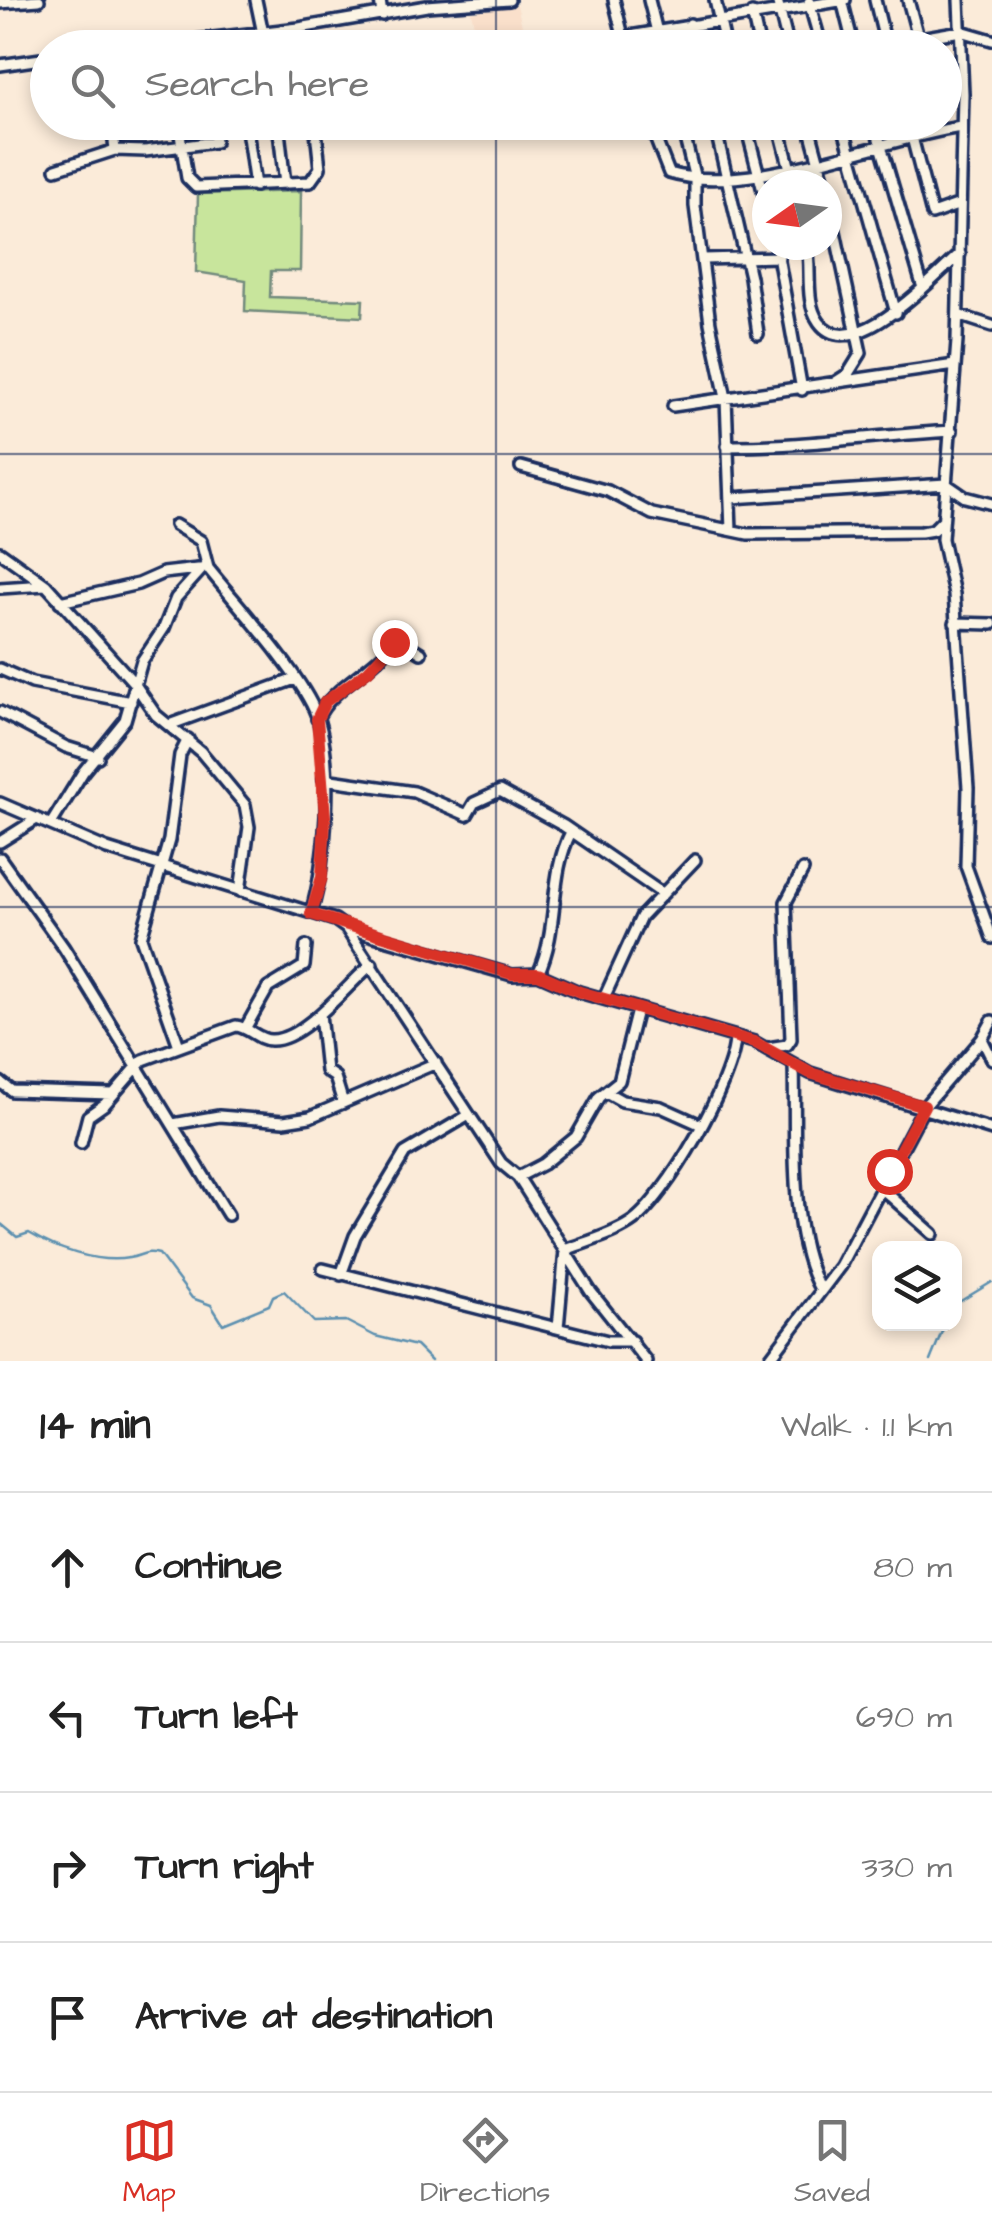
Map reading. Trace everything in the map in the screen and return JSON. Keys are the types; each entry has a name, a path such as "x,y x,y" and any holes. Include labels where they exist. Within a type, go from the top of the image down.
{"street":[{"path":"0,4 39,0"},
{"path":"256,0 261,30"},
{"path":"380,0 382,15"},
{"path":"284,30 427,6 509,0"},
{"path":"614,0 622,30"},
{"path":"649,0 656,30 778,5 843,0 850,30"},
{"path":"715,0 722,30"},
{"path":"875,0 882,30"},
{"path":"908,0 916,30"},
{"path":"960,0 961,30"},
{"path":"809,2 817,30"},
{"path":"778,5 784,30"},
{"path":"752,13 756,30"},
{"path":"690,24 691,30"},
{"path":"962,30 992,40"},
{"path":"0,65 30,61"},
{"path":"114,140 115,150"},
{"path":"181,140 190,185 256,186 310,182 318,174 315,140"},
{"path":"56,169 115,150 182,147 215,140"},
{"path":"249,140 256,186"},
{"path":"280,140 286,184"},
{"path":"656,140 669,173 695,178 752,174"},
{"path":"686,140 695,178 710,323 726,398 731,530"},
{"path":"718,140 746,258 758,334"},
{"path":"750,140 757,170"},
{"path":"783,140 791,170"},
{"path":"813,140 820,170"},
{"path":"848,140 896,313"},
{"path":"881,140 924,288"},
{"path":"772,170 900,140"},
{"path":"913,140 932,214 960,204"},
{"path":"961,140 958,316 942,521 955,623 968,788 966,866 992,938"},
{"path":"808,260 810,290 820,324 830,331 856,330 896,313 960,254"},
{"path":"704,259 752,258"},
{"path":"779,260 802,390"},
{"path":"831,385 860,358 841,260"},
{"path":"958,316 992,326"},
{"path":"674,406 955,365"},
{"path":"727,446 952,430"},
{"path":"521,467 608,491 652,514 762,536 904,533 933,530 942,521"},
{"path":"731,498 946,484 965,497 992,504"},
{"path":"175,525 201,541 205,568 295,680 317,719 324,778 322,877 311,914"},
{"path":"0,552 46,585 134,683 156,715 188,739 245,805 249,827 240,891"},
{"path":"60,602 138,584 163,573 205,568"},
{"path":"51,824 125,720 134,683 176,598 205,568"},
{"path":"0,588 46,585"},
{"path":"955,623 992,624"},
{"path":"317,719 325,702 368,671 394,642 400,640 422,653"},
{"path":"0,669 65,691 131,702"},
{"path":"169,724 295,680"},
{"path":"0,712 66,747 98,756"},
{"path":"179,1046 141,944 161,866 180,754 188,739"},
{"path":"324,778 414,792 466,815 474,803 500,791 571,832 663,894"},
{"path":"0,803 161,866 346,928 512,974 538,974 637,1010 754,1042 794,1065 992,1130"},
{"path":"0,842 38,818"},
{"path":"538,974 552,941 558,861 571,832"},
{"path":"0,858 64,948 228,1215"},
{"path":"604,998 641,918 695,860"},
{"path":"768,1048 787,1045 792,1033 786,980 786,902 803,870"},
{"path":"346,928 501,1163 518,1177 565,1250 646,1361"},
{"path":"246,1027 268,988 304,966 306,946"},
{"path":"81,1143 88,1116 135,1066 236,1026 272,1040 290,1034 320,1014 372,964"},
{"path":"518,1177 543,1164 576,1137 606,1092 619,1081 637,1010"},
{"path":"320,1014 326,1071 334,1077 343,1103"},
{"path":"768,1361 785,1344 820,1288 840,1266 924,1106 982,1039 992,1021"},
{"path":"565,1250 611,1233 642,1213 677,1170 699,1124 717,1101 735,1057 735,1037"},
{"path":"982,1039 992,1059"},
{"path":"735,1057 754,1042"},
{"path":"172,1124 219,1116 293,1120 343,1103 436,1062"},
{"path":"794,1065 799,1200 808,1266 820,1288"},
{"path":"0,1082 12,1091 112,1094"},
{"path":"606,1092 622,1101 661,1107 699,1124"},
{"path":"341,1275 355,1236 404,1153 468,1115"},
{"path":"880,1187 933,1234"},
{"path":"558,1328 565,1250"},
{"path":"323,1270 395,1284 608,1341 632,1341"}],"shaded area":[{"path":"517,5 523,30 475,30 471,12"}],"green space":[{"path":"301,191 300,271 271,271 270,297 363,300 362,317 245,311 246,280 196,272 198,194"}],"waterway":[{"path":"0,1223 17,1237 29,1233 90,1257 117,1259 159,1254 192,1298 211,1305 223,1324 269,1305 273,1296 284,1291 314,1322 346,1321 375,1336 416,1346 431,1361"},
{"path":"962,1300 992,1282"},
{"path":"930,1361 942,1331"}],"route":[{"path":"394,642 368,671 325,702 317,719 325,817 322,877 311,914 335,920 346,928 512,974 538,974 637,1010 754,1042 768,1048 776,1058 810,1073 924,1106 889,1171"}]}
